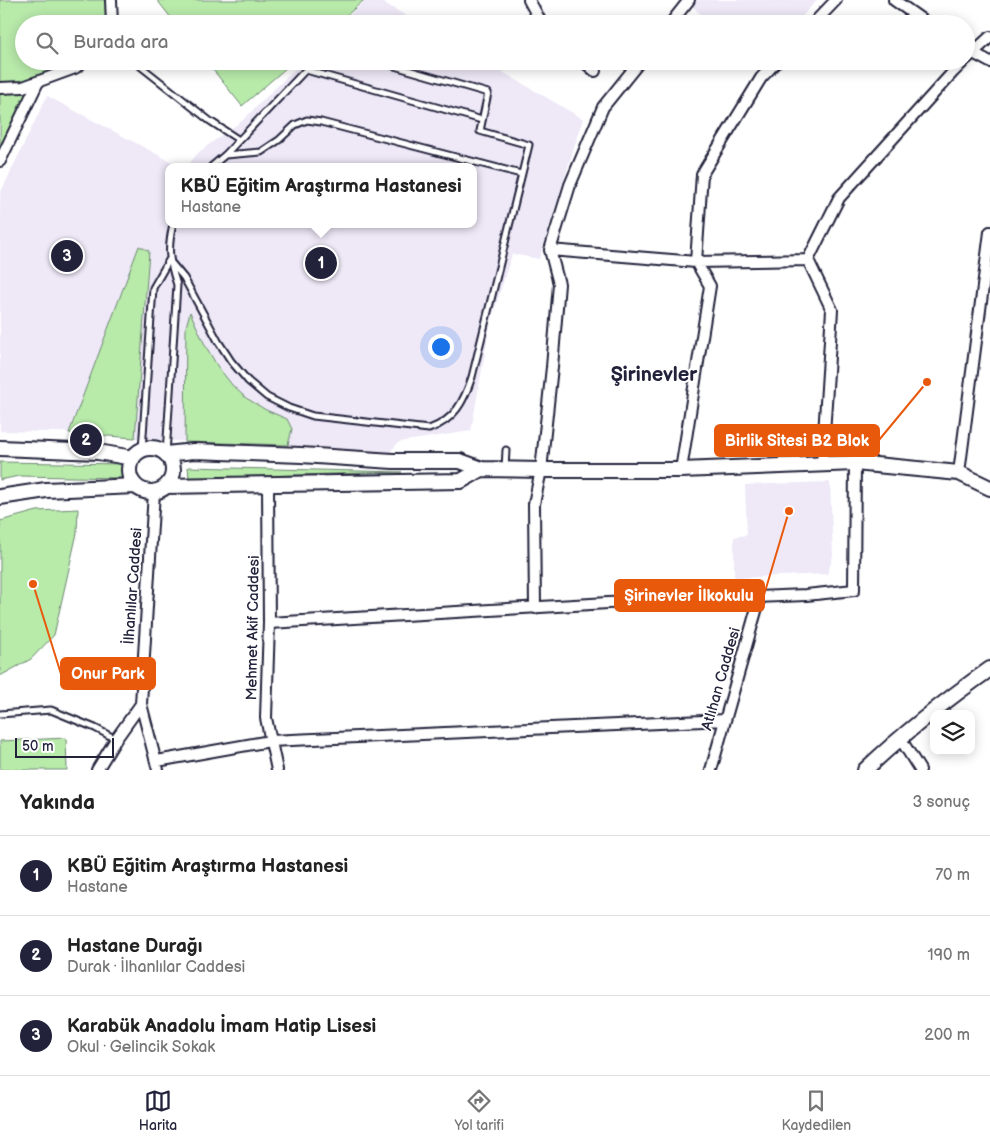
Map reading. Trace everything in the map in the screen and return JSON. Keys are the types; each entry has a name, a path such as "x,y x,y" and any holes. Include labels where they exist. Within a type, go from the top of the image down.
{"street":[{"path":"111,0 112,15"},
{"path":"529,0 537,15"},
{"path":"677,15 689,0"},
{"path":"822,15 836,0"},
{"path":"894,0 915,15"},
{"path":"975,49 990,37"},
{"path":"975,58 990,62"},
{"path":"0,88 23,87 70,70"},
{"path":"535,608 534,504 541,470 559,284 550,250 570,185 603,107 633,70"},
{"path":"681,470 710,286 696,262 702,174 761,78 769,70"},
{"path":"808,260 839,198 954,70"},
{"path":"0,160 38,82"},
{"path":"959,473 990,232"},
{"path":"550,250 696,262 808,260"},
{"path":"808,260 832,310 822,464"},
{"path":"0,448 138,454 155,449 166,454 194,451 393,461 460,461 482,469 504,470 681,470 855,463 959,473 990,488"},
{"path":"136,486 130,475 130,463 138,454"},
{"path":"160,489 173,474 170,460 166,454"},
{"path":"269,623 806,595 854,590 855,463"},
{"path":"0,496 46,490 136,486 147,492 160,489 461,481 482,469"},
{"name":"Mehmet Akif Caddesi","path":"268,486 269,623 266,718 276,770"},
{"name":"İlhanlılar Caddesi","path":"158,765 141,704 160,489"},
{"name":"Atlıhan Caddesi","path":"711,770 760,597"},
{"path":"865,770 900,738 990,669"},
{"path":"97,770 103,765 116,739 141,704"},
{"path":"158,765 270,741 725,720"},
{"path":"900,738 920,770"}],"lane":[{"path":"145,70 210,121 239,140"},
{"path":"215,163 306,70 482,120"},
{"path":"169,260 184,278 231,361 248,381 267,397 289,408 314,416 429,429 440,425 456,412 469,386 529,145 480,131 488,92 409,70"},
{"path":"224,155 261,152 279,140 295,125 307,120 521,174"},
{"path":"166,454 177,285 169,260 169,244 172,228"},
{"path":"138,454 153,288 169,260"},
{"path":"504,470 506,450"},
{"path":"0,714 51,710 89,725 116,739"}],"shaded area":[{"path":"365,0 379,0 405,15 350,15"},
{"path":"695,0 817,0 803,15 702,15 691,5"},
{"path":"294,70 499,70 583,119 539,259 512,254 490,324 471,431 399,442 385,457 60,432 0,431 0,194 47,96 173,163 165,163 165,228 477,228 477,163 189,163 199,152 243,120"},
{"path":"830,482 833,556 827,574 734,578 734,537 747,535 745,485"}],"green space":[{"path":"0,0 111,0 112,15 15,15 15,70 64,70 38,82 0,165"},
{"path":"157,0 364,0 347,15 169,15"},
{"path":"213,70 284,70 242,106"},
{"path":"139,246 149,251 135,438 69,433"},
{"path":"190,312 205,345 218,367 233,386 246,398 266,410 287,419 292,429 288,445 185,442 186,327"},
{"path":"0,462 123,464 123,478 19,476 0,480"},
{"path":"188,467 402,472 189,478"},
{"path":"78,509 77,533 54,635 31,659 0,676 0,521 37,511"},
{"path":"66,738 67,770 0,770 0,741"}],"place":[{"name":"Karabük Anadolu İmam Hatip Lisesi","path":"67,256"},
{"name":"KBÜ Eğitim Araştırma Hastanesi","path":"321,263"},
{"name":"Birlik Sitesi B2 Blok","path":"927,382"},
{"name":"Hastane Durağı","path":"86,440"},
{"name":"Şirinevler İlkokulu","path":"789,511"},
{"name":"Onur Park","path":"33,584"}],"district":[{"name":"Şirinevler","path":"654,375"}]}
